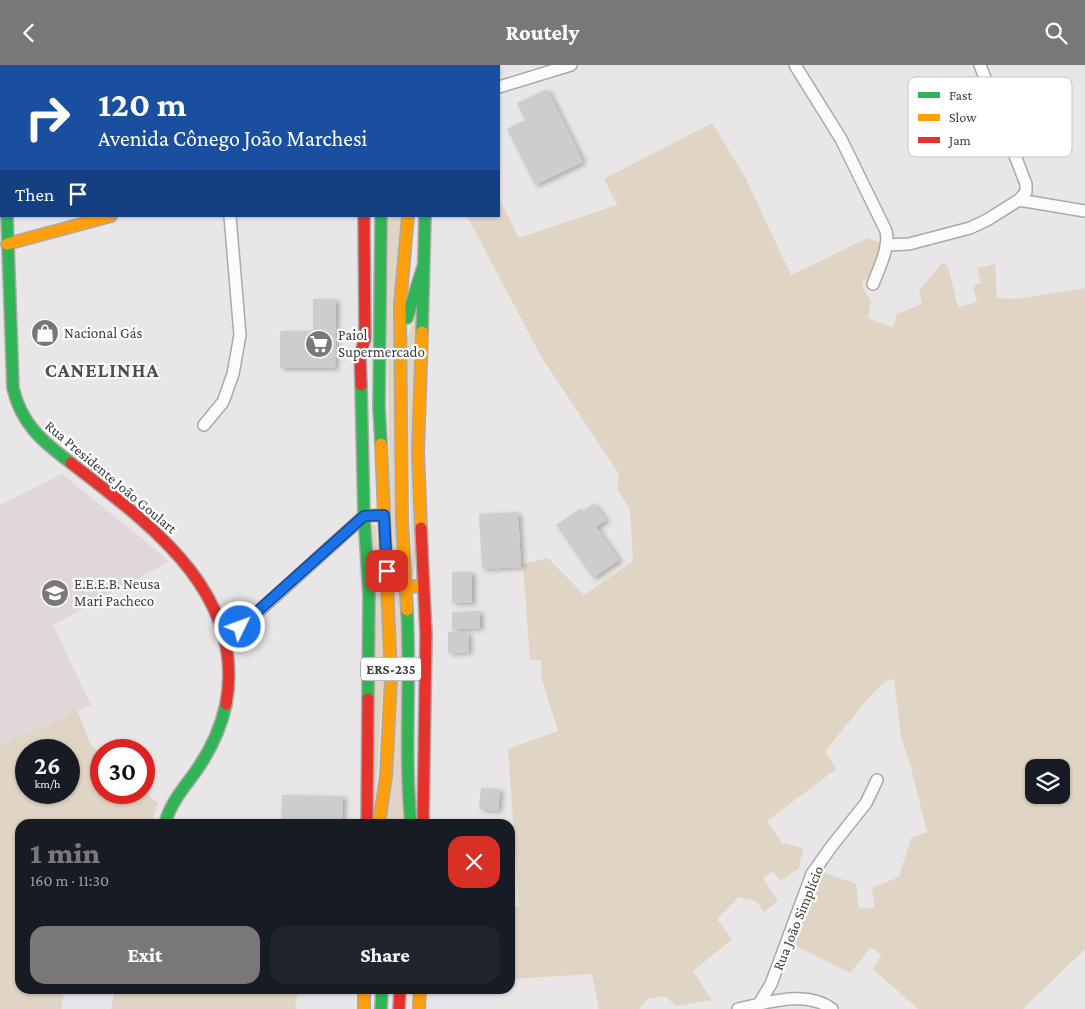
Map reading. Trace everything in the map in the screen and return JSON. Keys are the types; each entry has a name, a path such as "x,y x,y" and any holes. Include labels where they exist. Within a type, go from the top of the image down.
{"street":[{"path":"500,87 571,65"},
{"path":"794,65 841,139 886,231 886,245 874,284"},
{"path":"980,65 985,77"},
{"path":"886,245 910,244 970,228 1019,200 1026,192 1026,184 1016,157"},
{"path":"1019,200 1085,211"},
{"name":"Rua Presidente João Goulart","path":"7,217 3,244 5,319 12,388 20,414 37,435 145,522 179,556 195,575 208,596 227,640 229,679 225,710 219,729 166,819"},
{"path":"3,244 107,217"},
{"path":"204,425 223,402 233,374 240,335 230,217"},
{"path":"364,217 365,339 360,355 364,516 369,593 367,819"},
{"name":"ERS-235","path":"380,819 386,776 391,677 379,407 381,217"},
{"name":"ERS-235","path":"408,217 400,305 400,341 402,520 409,647 408,793 411,819"},
{"path":"422,819 426,635 418,452 425,217"},
{"path":"400,341 423,267"},
{"path":"365,339 381,338"},
{"path":"227,640 364,516 384,515"},
{"path":"405,588 423,585"},
{"name":"Rua João Simplício","path":"757,1007 772,984 812,874 866,803 877,780"},
{"path":"364,994 364,1009"},
{"path":"381,1009 382,994"},
{"path":"399,1009 400,994"},
{"path":"419,1009 420,994"},
{"path":"738,1009 757,1007 790,999 819,1002 832,1009"}],"shaded area":[{"path":"712,123 745,177 791,275 868,238 881,243 872,275 863,281 863,289 871,301 868,318 893,328 897,314 922,304 919,291 942,263 948,266 958,307 977,302 973,286 981,283 977,268 995,264 997,298 1017,299 1085,288 1085,949 1023,1009 918,1009 873,969 881,955 871,947 850,973 794,945 816,883 822,872 856,884 859,909 875,907 872,888 899,877 911,838 927,832 910,764 901,737 894,679 886,681 871,695 825,751 836,769 767,821 782,843 803,848 799,868 781,881 772,871 763,878 778,901 764,912 756,901 739,897 717,919 732,939 693,971 712,1000 677,1006 664,996 647,999 639,1009 599,1009 592,974 515,979 515,907 519,906 515,819 513,819 508,749 558,731 542,680 541,660 530,660 523,564 548,558 584,595 633,561 630,509 617,489 619,474 542,358 468,217 500,217 500,201 519,238 617,205 604,179"},
{"path":"385,217 402,217 406,819 384,819 391,557"},
{"path":"415,317 415,562 414,574 412,575 407,339"},
{"name":"E.E.E.B. Neusa Mari Pacheco","path":"62,474 162,555 168,562 53,625 91,705 0,746 0,505"},
{"path":"372,525 376,525 385,653 374,819"},
{"path":"77,711 90,743 90,804 155,804 155,800 158,803 153,819 15,819 15,994 64,994 61,1009 0,1009 0,746 15,739 15,804 80,804 80,739 15,739"},
{"path":"114,994 298,994 295,1006 297,1009 111,1009"}],"building":[{"path":"547,89 583,162 535,185 507,129 525,120 517,103"},
{"path":"313,299 336,299 335,368 280,368 280,331 313,331"},
{"path":"594,503 606,520 596,527 619,560 593,578 556,525 581,508 583,511"},
{"path":"518,512 521,567 482,569 479,514"},
{"path":"452,572 472,572 472,603 452,603"},
{"path":"480,611 480,628 452,629 452,612"},
{"path":"448,632 468,632 469,652 448,653"},
{"path":"481,788 500,789 498,811 479,809"},
{"path":"282,795 343,796 342,819 281,819"}],"traffic: fast":[{"path":"7,217 13,388 27,422 42,440 71,463"},
{"path":"381,217 379,407 381,444"},
{"path":"422,332 425,217"},
{"path":"407,318 423,267"},
{"path":"361,385 364,516 369,593 368,699"},
{"path":"407,610 408,771 411,819"},
{"path":"166,819 174,802 210,747 221,722 226,704"},
{"path":"381,1009 382,994"}],"traffic: slow":[{"path":"7,244 107,217"},
{"path":"407,610 402,520 400,305 408,217"},
{"path":"421,528 418,452 422,332"},
{"path":"380,819 386,776 391,677 381,444"},
{"path":"405,588 423,585"},
{"path":"364,994 364,1009"},
{"path":"419,1009 420,994"}],"traffic: jam":[{"path":"361,385 360,355 365,339 364,217"},
{"path":"71,463 131,510 159,536 185,564 206,594 221,628 229,664 226,704"},
{"path":"421,528 426,635 423,819"},
{"path":"367,819 368,699"},
{"path":"399,1009 400,994"}],"place":[{"name":"Nacional Gás","path":"45,333"},
{"name":"Paiol Supermercado","path":"319,344"},
{"name":"E.E.E.B. Neusa Mari Pacheco","path":"55,593"}],"district":[{"name":"CANELINHA","path":"102,370"}],"route":[{"path":"240,627 364,516 384,515 387,571"}]}
